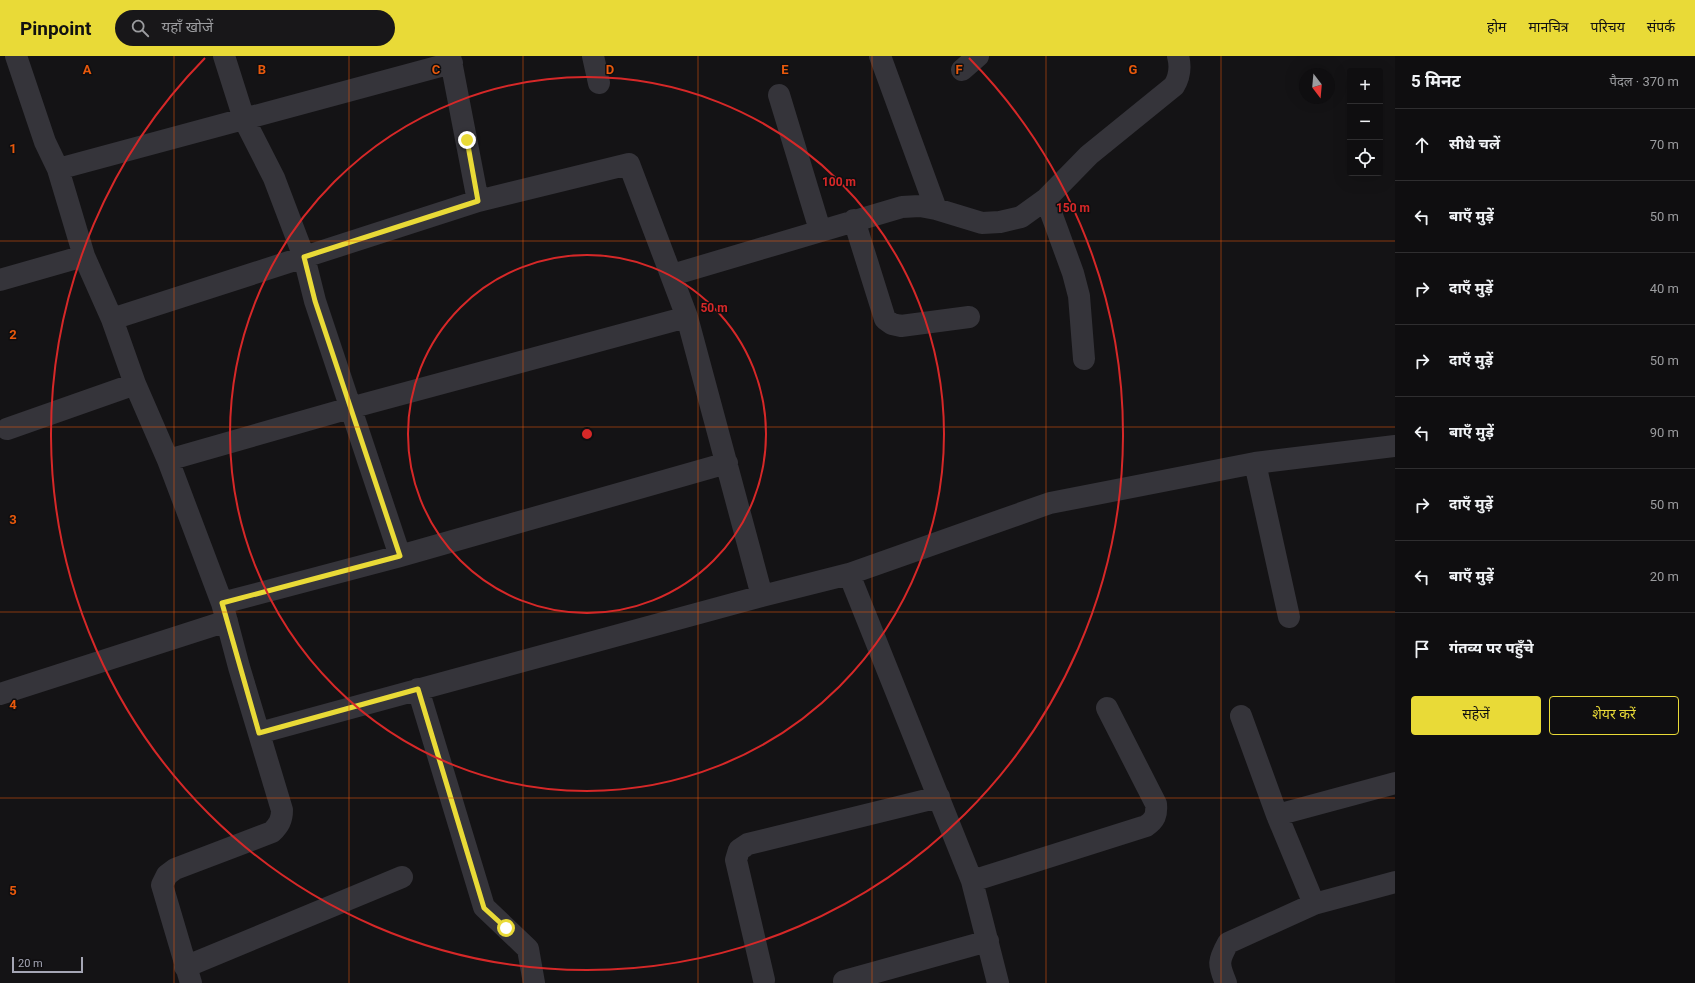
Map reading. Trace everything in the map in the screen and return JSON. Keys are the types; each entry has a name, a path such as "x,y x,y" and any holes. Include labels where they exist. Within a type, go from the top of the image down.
{"street":[{"path":"16,56 45,142 58,169 84,256 112,319 135,384 168,460 224,612 282,810 282,818 279,825 272,832 175,869 167,875 162,885 188,975 402,877"},
{"path":"224,56 244,119 274,178 304,257 315,301 400,556"},
{"path":"593,56 599,83"},
{"path":"880,56 936,209"},
{"path":"672,276 820,230 902,207 920,206 936,209 982,223 1000,222 1021,218 1046,199 1089,155 1174,86 1179,76 1180,63 1178,56"},
{"path":"58,169 244,119 451,60 478,201"},
{"path":"779,95 820,230"},
{"path":"112,319 478,201 629,164 687,317 762,596"},
{"path":"1046,199 1073,272 1079,296 1084,359"},
{"path":"854,220 885,319 892,324 901,326 969,317"},
{"path":"0,280 84,256"},
{"path":"168,460 350,408 687,317"},
{"path":"7,429 135,384"},
{"path":"259,733 762,596 849,574 1050,503 1255,463 1395,446"},
{"path":"0,694 224,612 400,556 727,463"},
{"path":"1255,463 1289,617"},
{"path":"849,574 972,881 998,983"},
{"path":"418,689 484,908 528,948 534,983"},
{"path":"972,881 1146,826 1153,822 1157,814 1156,804 1107,708"},
{"path":"1241,716 1277,815 1314,904"},
{"path":"1277,815 1395,783"},
{"path":"764,980 736,860 739,850 748,844 938,797"},
{"path":"1226,983 1220,967 1221,955 1228,943 1314,904 1395,882"},
{"path":"844,981 988,942"}],"route":[{"path":"467,140 478,201 304,257 315,301 400,556 222,603 259,733 418,689 484,908 506,928"}]}
